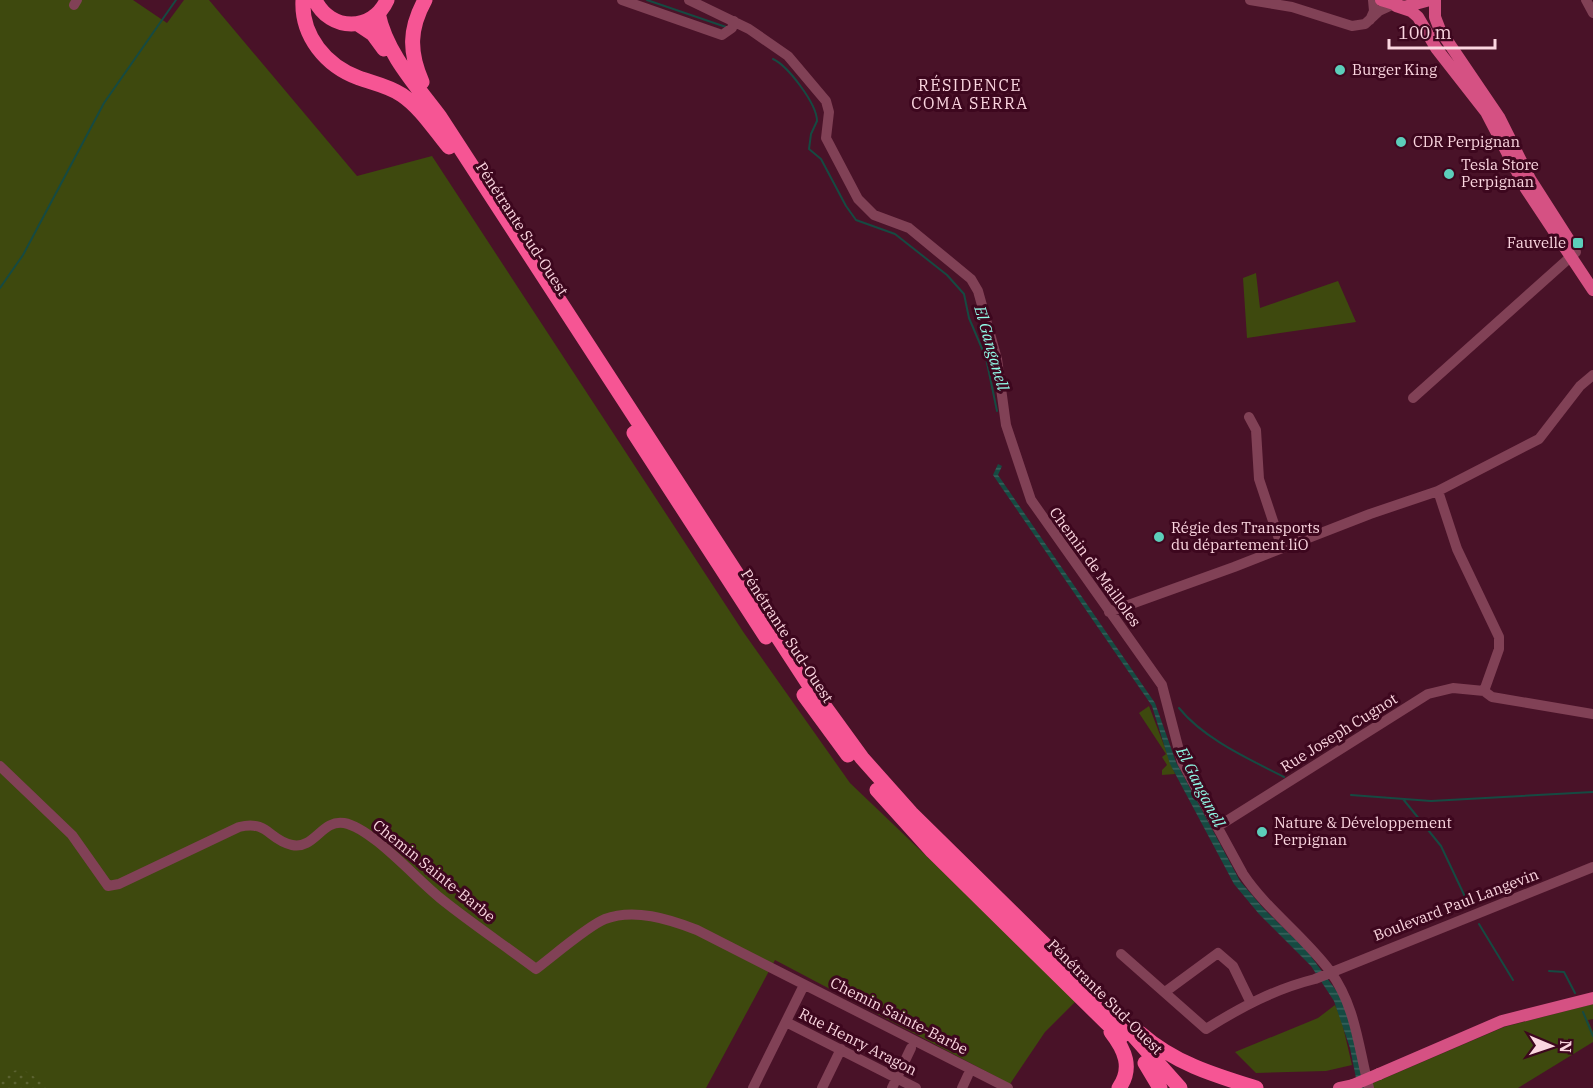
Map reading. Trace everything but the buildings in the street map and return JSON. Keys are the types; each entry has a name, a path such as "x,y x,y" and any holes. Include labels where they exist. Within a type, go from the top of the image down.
{"highway":[{"name":"Pénétrante Sud-Ouest","path":"303,0 305,23 310,36 325,57 356,77 399,93 416,105 449,147"},
{"path":"315,0 321,10 333,21 358,24 378,14 387,0"},
{"path":"425,0 412,28 411,46 415,66 440,117"},
{"path":"378,14 382,33 440,117"},
{"name":"Pénétrante Sud-Ouest","path":"358,24 373,34 382,46 824,725 877,790 932,851 1085,1000 1168,1088"},
{"name":"Pénétrante Sud-Ouest","path":"440,117 809,685 862,758 911,813 1107,1006 1180,1088"},
{"path":"1085,1000 1124,1051 1127,1072 1119,1088"},
{"path":"1107,1006 1148,1040 1178,1059 1214,1076 1256,1088"},
{"path":"1145,1063 1160,1088"}],"main road":[{"path":"1390,4 1413,6 1430,0"},
{"path":"1435,0 1435,17 1449,48 1499,117 1530,179 1593,290"},
{"path":"1390,4 1411,11 1418,17 1436,48 1486,112 1509,159 1573,255 1593,276"},
{"path":"1339,1088 1352,1086 1502,1021 1593,998"}],"street":[{"path":"622,0 722,35 732,28 734,21"},
{"name":"Chemin de Mailloles","path":"689,0 734,21 788,56 826,101 829,112 826,138 858,199 874,214 909,228 971,279 978,291 997,359 1006,425 1031,500 1162,685 1182,762 1254,891 1329,972 1349,1005 1360,1037 1369,1088"},
{"path":"1250,0 1280,4 1352,26 1364,25 1390,4"},
{"path":"1370,20 1374,11 1373,0"},
{"path":"1586,0 1593,13"},
{"path":"1413,398 1573,255"},
{"path":"1109,612 1370,513 1438,491 1539,439 1548,431 1580,386 1593,375"},
{"path":"1250,417 1256,430 1259,479 1282,548"},
{"path":"1438,491 1457,549 1499,637 1499,649 1484,691"},
{"name":"Rue Joseph Cugnot","path":"1217,827 1428,694 1453,688 1484,691 1492,697 1593,714"},
{"name":"Chemin Sainte-Barbe","path":"0,766 72,835 108,886 119,884 238,827 252,824 264,827 290,845 299,846 307,844 335,822 344,823 365,833 439,897 536,969 604,919 650,916 669,919 697,930 1008,1088"},
{"name":"Boulevard Paul Langevin","path":"1165,992 1206,1029 1230,1012 1273,992 1315,979 1593,867"},
{"path":"1121,954 1165,992 1218,953 1233,966 1251,1003"},
{"path":"753,1088 804,985"},
{"name":"Rue Henry Aragon","path":"786,1022 841,1049 894,1083 916,1088"},
{"path":"894,1083 911,1048"},
{"path":"822,1088 841,1049"},
{"path":"962,1088 968,1076"}],"green space":[{"path":"0,0 133,0 167,23 184,0 209,0 357,176 432,156 744,633 850,783 1077,1000 1045,1032 1010,1084 775,960 706,1088 0,1088"},
{"path":"1256,273 1260,308 1338,281 1356,322 1247,338 1243,278"},
{"path":"1149,706 1175,774 1162,775 1162,770 1167,765 1162,757 1166,754 1139,713"},
{"path":"1593,1004 1593,1019 1588,1020 1593,1032 1593,1042 1518,1088 1373,1088 1371,1084 1504,1027"},
{"path":"1335,1005 1341,1018 1352,1065 1326,1071 1256,1073 1235,1052 1318,1018"},
{"path":"22,1069 52,1088 0,1088 0,1074"}],"shaded area":[{"path":"998,464 1002,466 998,475 1155,703 1176,762 1240,881 1264,909 1307,951 1341,997 1348,1015 1366,1088 1358,1088 1350,1048 1334,1001 1311,966 1259,914 1234,884 1170,764 1152,706 993,475"}],"waterway":[{"path":"0,288 23,255 104,103 176,0"},
{"name":"El Ganganell","path":"647,0 726,27"},
{"name":"El Ganganell","path":"773,59 794,77 812,105 817,121 811,134 809,149 821,159 856,220 895,234 947,275 964,294 969,318 986,358 997,411"},
{"path":"1179,708 1214,739 1284,777"},
{"path":"1351,795 1431,801 1593,792"},
{"path":"1403,799 1441,846 1468,903"},
{"path":"1479,924 1513,980"},
{"path":"1549,971 1564,972 1575,993"},
{"path":"1583,1012 1593,1036"}],"place":[{"name":"Burger King","path":"1340,70"},
{"name":"CDR Perpignan","path":"1401,142"},
{"name":"Tesla Store Perpignan","path":"1449,174"},
{"name":"Fauvelle","path":"1578,243"},
{"name":"Régie des Transports du département liO","path":"1159,537"},
{"name":"Nature & Développement Perpignan","path":"1262,832"}],"district":[{"name":"RÉSIDENCE COMA SERRA","path":"970,94"}]}
